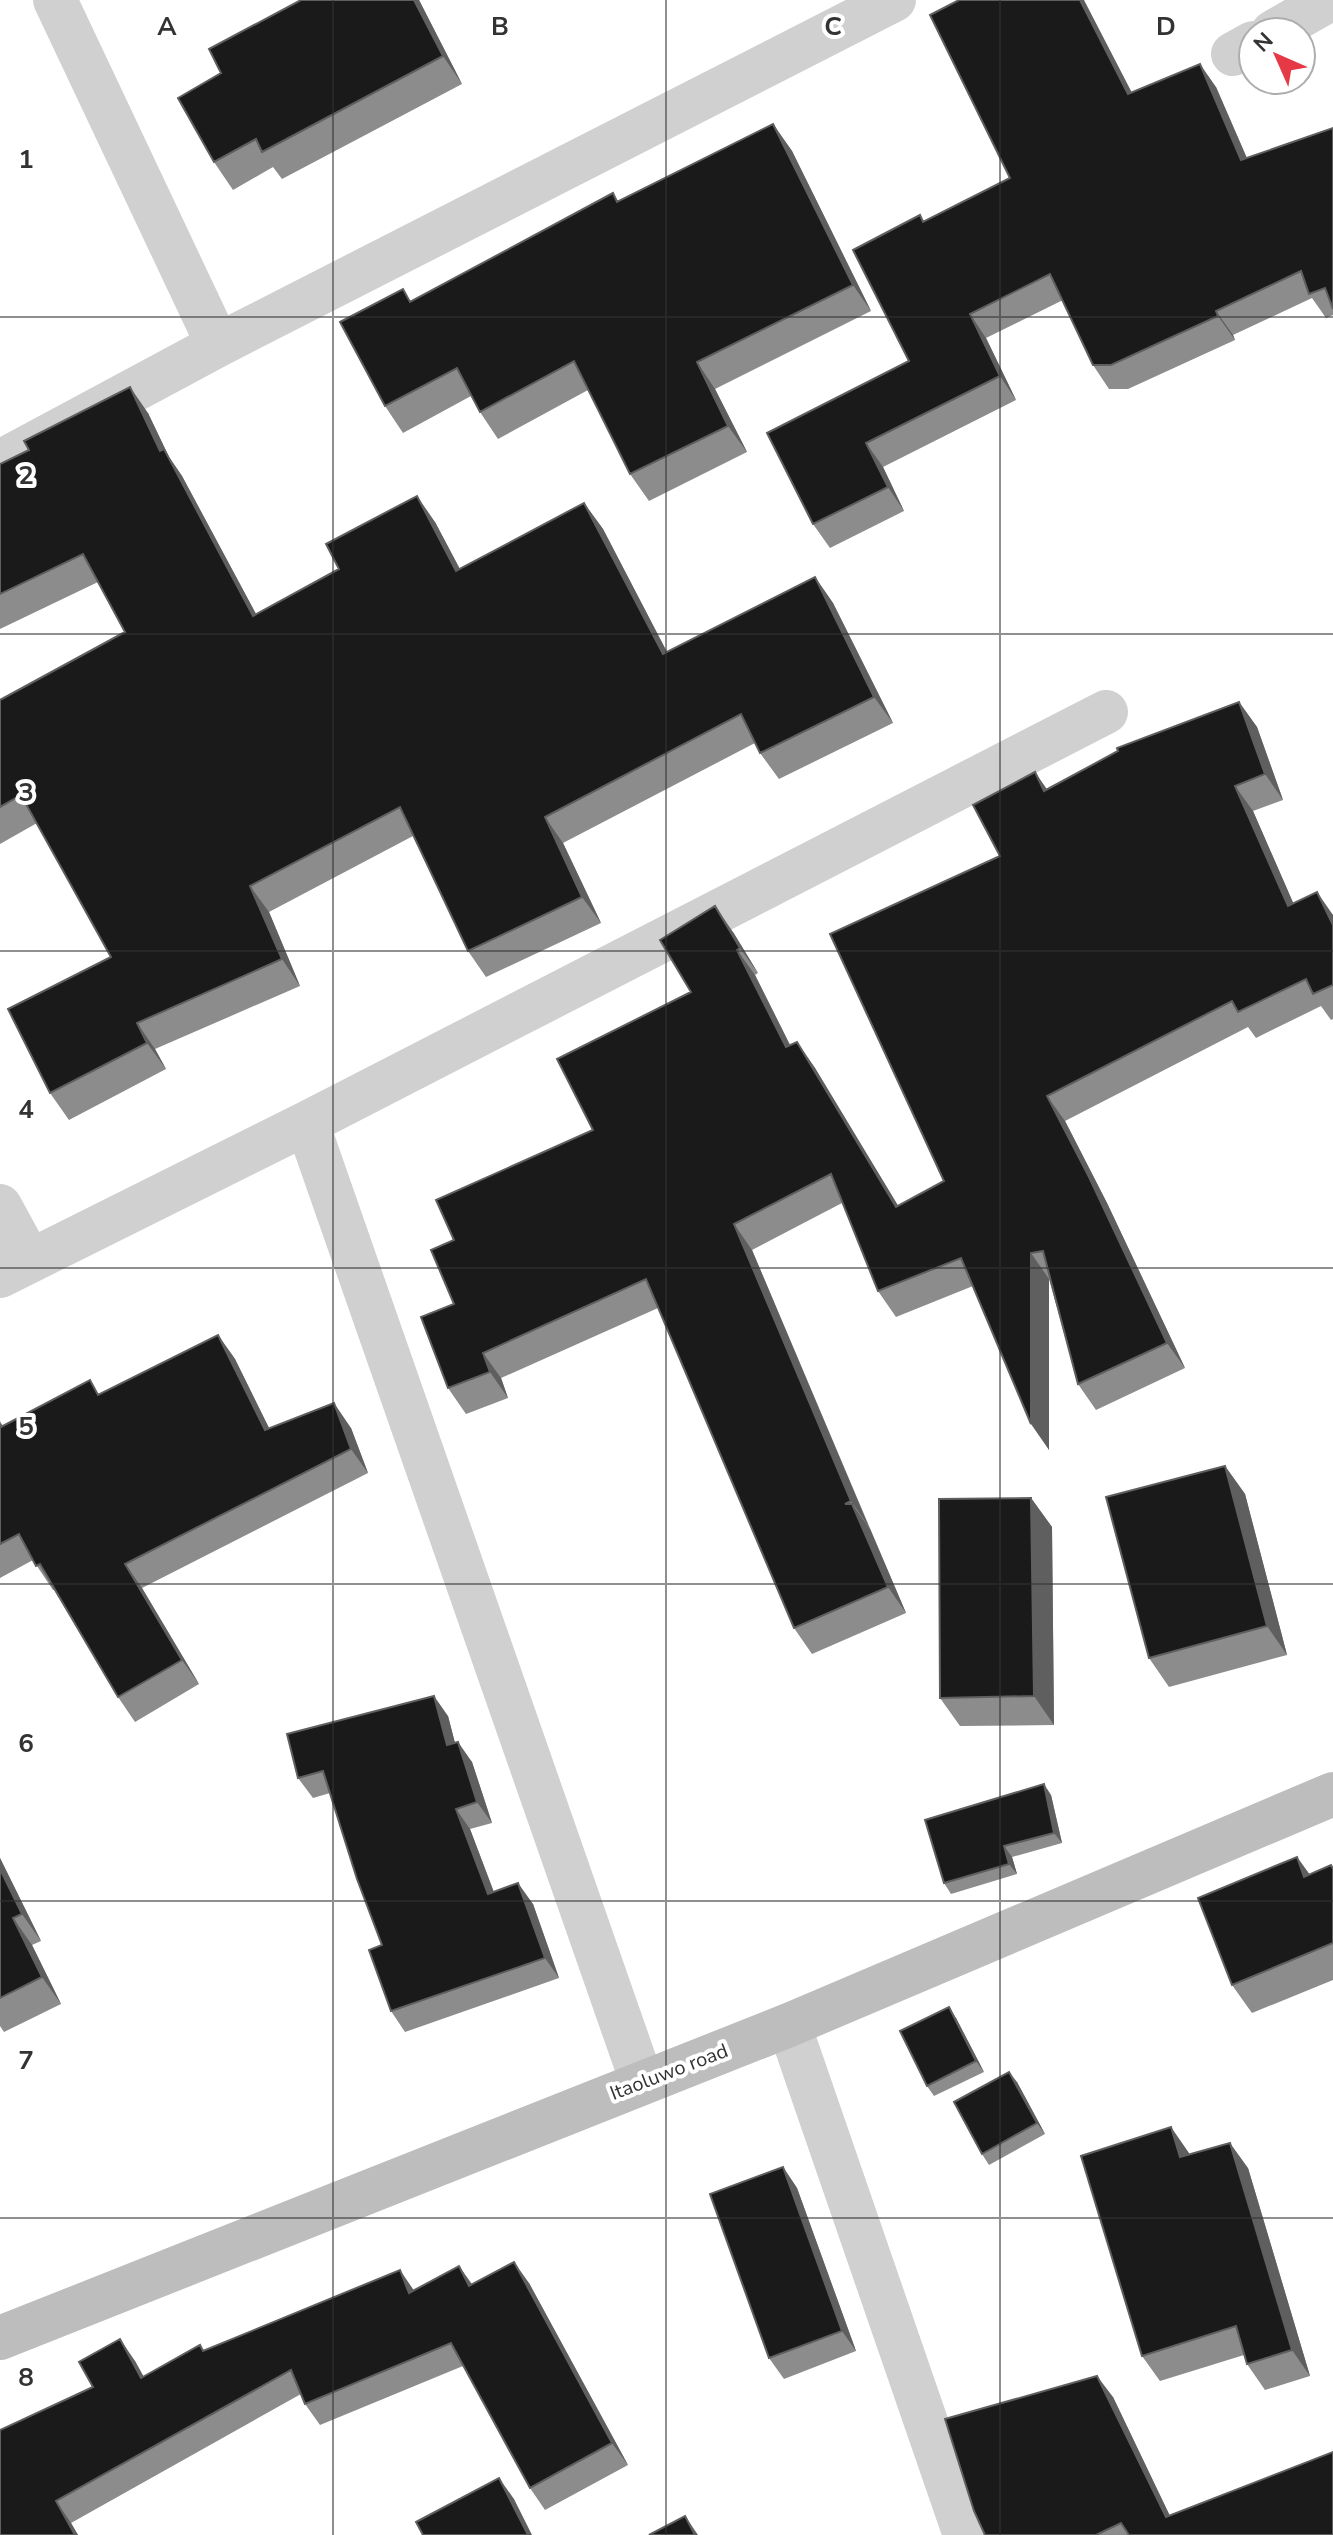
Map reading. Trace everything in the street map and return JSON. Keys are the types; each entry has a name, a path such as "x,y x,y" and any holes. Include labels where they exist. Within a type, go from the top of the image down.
{"street":[{"path":"55,0 218,345"},
{"path":"0,462 218,345 894,0"},
{"path":"1301,16 1329,0"},
{"path":"0,1206 15,1269 307,1123 1106,712"},
{"path":"307,1123 642,2082"},
{"name":"Itaoluwo road","path":"0,2338 789,2025 1333,1794"},
{"path":"789,2025 965,2535"}],"building":[{"path":"301,0 414,0 443,56 262,152 256,139 214,162 178,98 221,73 209,49"},
{"path":"959,0 1080,0 1128,94 1200,64 1241,160 1333,128 1333,309 1325,288 1309,294 1301,271 1216,311 1218,316 1111,365 1093,365 1050,274 970,314 1000,376 866,443 888,487 813,524 767,433 909,361 853,250 920,215 923,222 1010,178 930,15"},
{"path":"773,124 853,285 697,362 728,426 630,474 574,361 480,412 457,368 385,406 340,322 403,289 410,302 613,193 617,202"},
{"path":"130,387 160,451 164,449 253,616 339,569 326,544 417,496 456,571 584,503 663,654 815,577 874,697 760,753 741,714 545,817 582,897 468,951 400,807 250,886 282,959 137,1023 147,1043 50,1093 8,1009 111,957 21,795 0,807 0,700 125,632 83,554 0,594 0,464 29,450 24,441"},
{"path":"1239,702 1265,774 1235,786 1288,906 1317,892 1333,925 1333,985 1313,994 1306,979 1238,1012 1232,1001 1047,1096 1167,1343 1078,1384 1043,1251 1031,1253 1031,1424 961,1258 878,1291 831,1174 734,1224 851,1501 845,1504 852,1504 888,1587 794,1628 646,1279 483,1353 490,1372 448,1388 421,1317 454,1304 431,1250 454,1240 436,1200 593,1130 557,1059 691,992 660,940 715,906 740,948 737,950 786,1047 797,1042 896,1207 944,1181 830,934 1000,856 973,805 1035,772 1044,791 1118,751 1117,748"},
{"path":"218,1335 265,1430 334,1403 351,1449 125,1564 182,1660 118,1697 19,1534 0,1544 0,1424 1,1427 90,1380 98,1395"},
{"path":"1225,1466 1267,1626 1149,1658 1106,1497"},
{"path":"1031,1498 1034,1696 940,1698 939,1499"},
{"path":"434,1696 447,1745 458,1742 477,1802 456,1809 488,1894 518,1883 545,1958 391,2011 369,1950 382,1945 357,1879 323,1771 298,1778 287,1734"},
{"path":"1044,1784 1054,1833 1004,1846 1009,1864 944,1883 925,1820"},
{"path":"1297,1857 1304,1877 1331,1865 1333,1869 1333,1943 1232,1985 1198,1898"},
{"path":"0,1869 22,1914 13,1918 42,1977 0,1998"},
{"path":"949,2007 976,2061 927,2086 900,2031"},
{"path":"1009,2072 1037,2123 982,2154 954,2102"},
{"path":"1171,2127 1180,2157 1230,2143 1292,2350 1247,2364 1236,2326 1142,2356 1081,2156"},
{"path":"783,2167 842,2331 769,2358 710,2194"},
{"path":"514,2262 612,2443 530,2488 451,2343 305,2404 291,2370 56,2501 75,2535 0,2535 0,2430 93,2387 79,2362 120,2339 141,2378 200,2345 203,2351 400,2270 409,2293 459,2266 469,2286"},
{"path":"1097,2376 1166,2517 1333,2452 1333,2535 1129,2535 1121,2523 1096,2535 985,2535 974,2511 945,2419"},
{"path":"499,2478 528,2535 423,2535 416,2522"},
{"path":"685,2516 695,2535 649,2535"}]}
